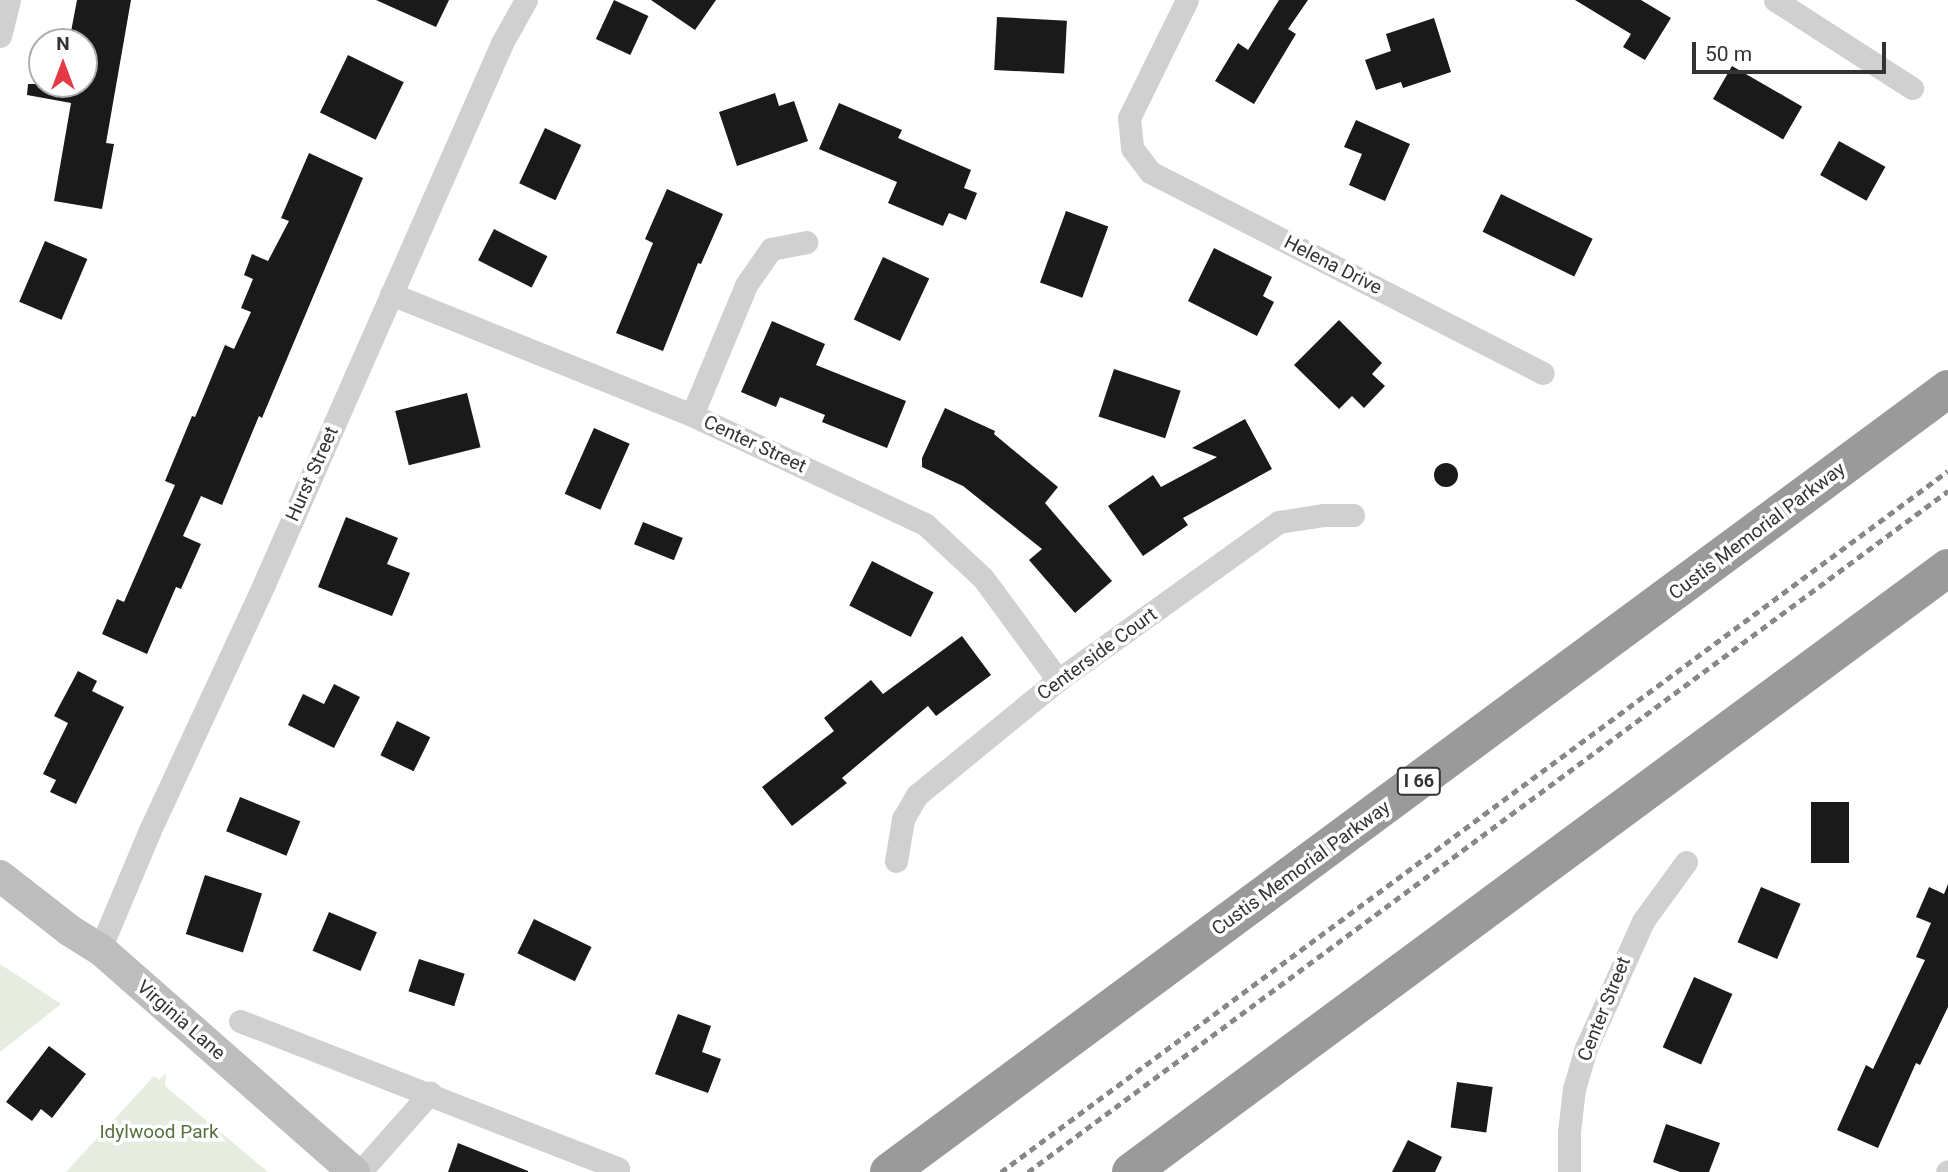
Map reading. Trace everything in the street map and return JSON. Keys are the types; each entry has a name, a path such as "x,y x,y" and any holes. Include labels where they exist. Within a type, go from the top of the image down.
{"highway":[{"name":"Custis Memorial Parkway","path":"890,1172 1948,389"},
{"path":"1131,1172 1948,568"}],"street":[{"path":"0,36 9,0"},
{"name":"Hurst Street","path":"100,949 155,818 264,584 502,43 526,0"},
{"name":"Helena Drive","path":"1187,0 1129,118 1132,148 1150,173 1544,373"},
{"path":"1775,0 1912,88"},
{"path":"692,415 746,285 772,249 806,242"},
{"name":"Center Street","path":"391,294 692,415 925,524 983,578 1058,680"},
{"name":"Centerside Court","path":"896,861 903,819 917,795 1058,680 1279,522 1324,515 1353,515"},
{"name":"Center Street","path":"1569,1172 1569,1132 1574,1089 1586,1048 1643,921 1686,862"},
{"name":"Virginia Lane","path":"0,876 69,930 100,949 354,1172"},
{"path":"240,1021 618,1168"},
{"path":"360,1172 430,1093"}],"green space":[{"path":"0,964 61,1004 0,1052"},
{"name":"Idylwood Park","path":"166,1073 165,1086 268,1172 66,1172 154,1076 159,1080"}],"building":[{"path":"77,0 131,0 106,143 114,144 102,209 54,201 71,103 44,98 98,98 98,28 72,28"},
{"path":"376,0 449,0 436,27"},
{"path":"614,0 648,16 630,55 596,39"},
{"path":"651,0 716,0 695,30"},
{"path":"1279,0 1308,0 1288,29 1296,34 1254,104 1215,81 1238,43 1248,50"},
{"path":"1575,0 1641,0 1671,18 1645,60 1623,47 1631,34"},
{"path":"997,17 1067,21 1064,74 994,70"},
{"path":"1434,18 1451,72 1403,88 1401,82 1376,90 1365,60 1391,51 1386,34"},
{"path":"348,55 404,82 376,140 320,113"},
{"path":"1732,66 1802,106 1783,139 1713,99"},
{"path":"775,93 779,106 794,101 808,141 737,166 719,112"},
{"path":"839,103 902,130 898,138 971,170 964,188 977,193 966,220 949,213 943,226 888,203 897,182 819,149"},
{"path":"1356,120 1410,144 1385,201 1349,185 1362,154 1344,147"},
{"path":"545,128 581,145 555,200 519,183"},
{"path":"1839,141 1885,167 1866,201 1820,175"},
{"path":"309,153 363,178 262,418 259,416 222,505 201,496 183,536 201,544 181,589 176,587 147,654 102,634 117,599 124,602 175,485 165,481 192,416 195,417 225,345 234,349 251,312 241,308 253,279 244,275 252,254 268,261 289,221 281,218"},
{"path":"667,189 723,214 701,264 698,263 663,351 616,333 653,243 645,239"},
{"path":"1501,194 1593,239 1574,276 1483,232"},
{"path":"1066,211 1108,226 1082,298 1040,282"},
{"path":"494,229 547,256 532,287 478,260"},
{"path":"45,241 87,259 62,320 19,302"},
{"path":"1214,248 1272,277 1263,296 1274,302 1257,336 1188,301"},
{"path":"883,257 929,279 900,341 854,320"},
{"path":"1339,320 1382,363 1372,374 1385,386 1364,408 1352,396 1339,409 1294,365"},
{"path":"772,321 825,344 816,365 906,401 887,448 822,422 825,415 780,397 776,407 741,392"},
{"path":"1114,369 1181,391 1165,438 1099,417"},
{"path":"467,393 481,447 409,465 395,411"},
{"path":"945,408 995,431 994,434 1058,487 1045,503 1112,581 1075,613 1029,560 1042,549 963,486 922,467 922,458"},
{"path":"1245,419 1272,469 1183,518 1188,525 1143,556 1108,506 1153,475 1161,487 1217,457 1192,448"},
{"path":"594,428 630,444 600,510 565,494"},
{"path":"1446,463 1454,467 1458,475 1454,483 1446,487 1438,483 1434,475 1438,467"},
{"path":"346,517 398,538 387,564 410,573 392,616 318,587"},
{"path":"643,522 683,538 674,560 634,544"},
{"path":"872,561 933,592 911,637 849,606"},
{"path":"962,636 991,675 936,716 928,706 842,778 847,783 792,826 762,787 834,731 824,718 871,680 883,694"},
{"path":"78,671 97,681 92,691 124,707 76,804 50,792 56,780 43,774 68,723 54,716"},
{"path":"334,684 360,697 334,748 288,725 303,694 324,704"},
{"path":"397,721 430,737 414,771 380,755"},
{"path":"240,797 300,821 286,856 226,831"},
{"path":"1811,802 1849,802 1849,863 1811,863"},
{"path":"205,875 262,894 243,953 186,934"},
{"path":"1948,884 1948,1007 1920,1065 1916,1063 1878,1148 1837,1130 1866,1065 1873,1069 1925,960 1916,957 1931,923 1916,917 1929,887 1944,894"},
{"path":"1761,887 1801,904 1777,959 1738,942"},
{"path":"329,912 377,932 360,971 313,951"},
{"path":"534,919 592,947 575,981 517,953"},
{"path":"419,959 465,974 454,1006 408,991"},
{"path":"1694,977 1732,994 1701,1064 1663,1047"},
{"path":"678,1014 711,1026 702,1052 721,1059 708,1093 655,1074"},
{"path":"49,1046 86,1074 52,1118 41,1109 32,1121 6,1102"},
{"path":"1457,1082 1493,1087 1486,1133 1451,1128"},
{"path":"1666,1124 1720,1143 1709,1172 1680,1172 1653,1162"},
{"path":"1408,1140 1442,1157 1435,1172 1392,1172"},
{"path":"458,1143 528,1171 528,1172 448,1172"}],"railway":[{"path":"1001,1172 1948,471"},
{"path":"1028,1172 1948,491"}]}
